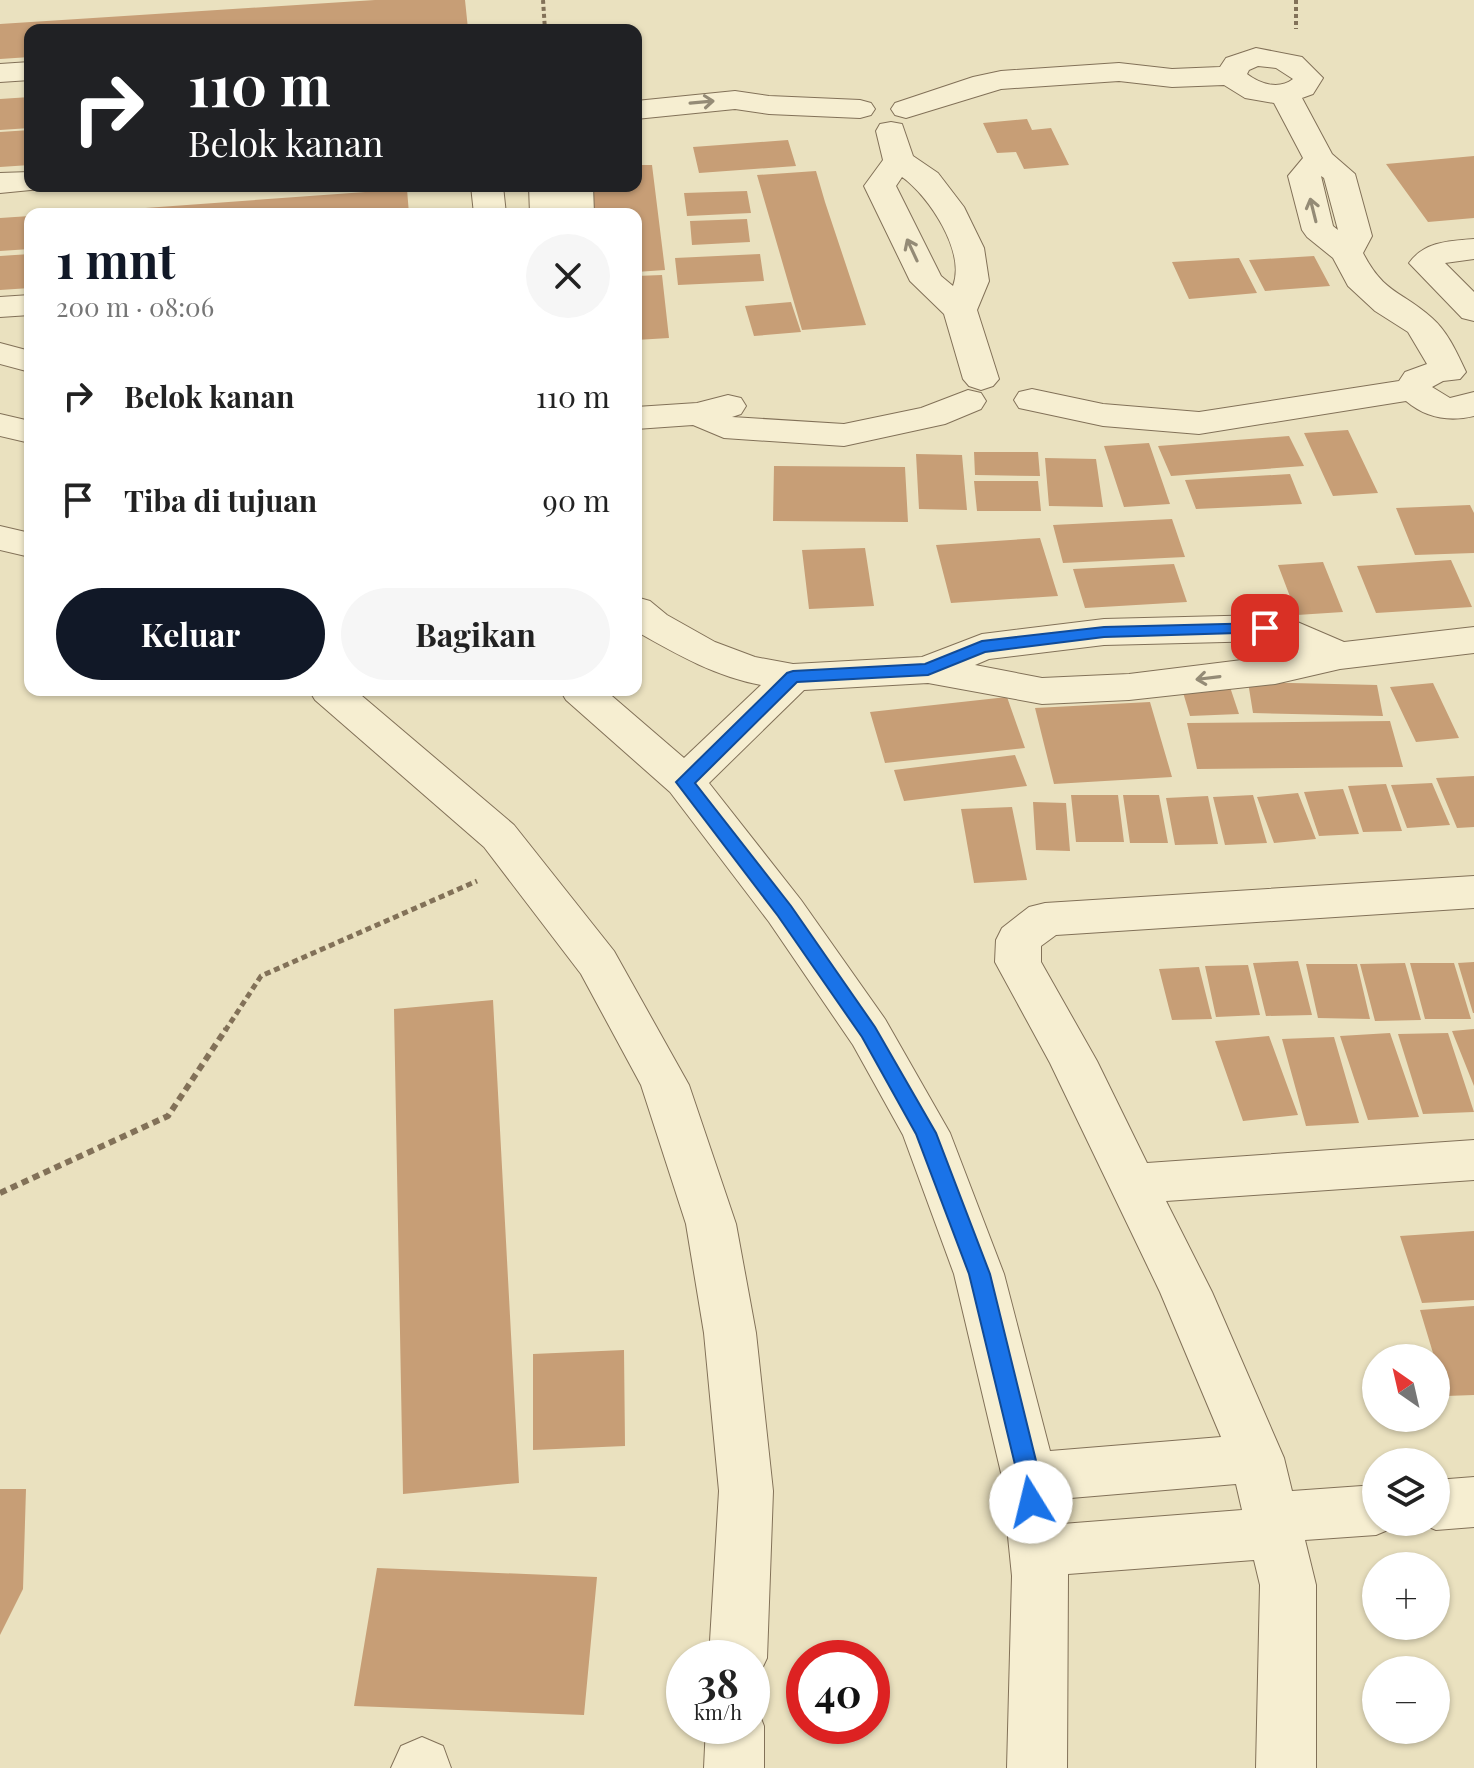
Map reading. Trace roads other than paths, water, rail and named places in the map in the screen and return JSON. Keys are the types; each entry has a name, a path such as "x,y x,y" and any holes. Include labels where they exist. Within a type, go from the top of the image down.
{"street":[{"path":"642,418 699,414 724,427 844,435 932,416 975,390 1006,377 1026,386 1032,400 1103,415 1199,423 1414,389 1424,401 1445,409 1467,395 1420,325 1387,304 1360,279 1347,253 1318,230 1304,176 1319,159 1285,94 1302,88 1308,78 1301,67 1282,59 1256,57 1236,64 1231,76 1172,78 1133,89 988,98 958,91 898,118"},
{"path":"0,73 24,71"},
{"path":"642,109 735,100 769,105 860,109 873,102 892,102 898,118 899,160 880,186 927,281 960,310"},
{"path":"642,130 651,132 740,122 757,116 769,105"},
{"path":"899,160 927,180 953,214 968,248 972,281 960,310 975,390"},
{"path":"0,183 24,182"},
{"path":"1474,249 1441,253 1430,257 1426,263 1474,311"},
{"path":"0,307 24,305"},
{"path":"0,353 24,360"},
{"path":"0,425 24,431"},
{"path":"0,538 24,544"},
{"path":"642,615 701,651 748,669 793,677 928,670 1042,691 1129,687 1275,671 1340,656 1474,640"},
{"path":"928,670 982,647 1133,631 1265,628 1281,630 1340,656"},
{"path":"685,782 793,677"},
{"path":"336,696 499,836 598,963 665,1085 711,1224 730,1333 746,1491 739,1640"},
{"path":"587,696 685,782 785,911 869,1032 926,1133 979,1274 1029,1477 1040,1576 1037,1768"},
{"path":"1286,1768 1288,1585 1257,1458 1186,1292 1073,1061 1018,962 1018,940 1045,919 1474,892"},
{"path":"1132,1184 1474,1160"},
{"path":"1029,1477 1257,1458"},
{"path":"1450,1504 1474,1502"},
{"path":"1036,1551 1274,1525 1362,1512"},
{"path":"734,1768 735,1744"}]}
